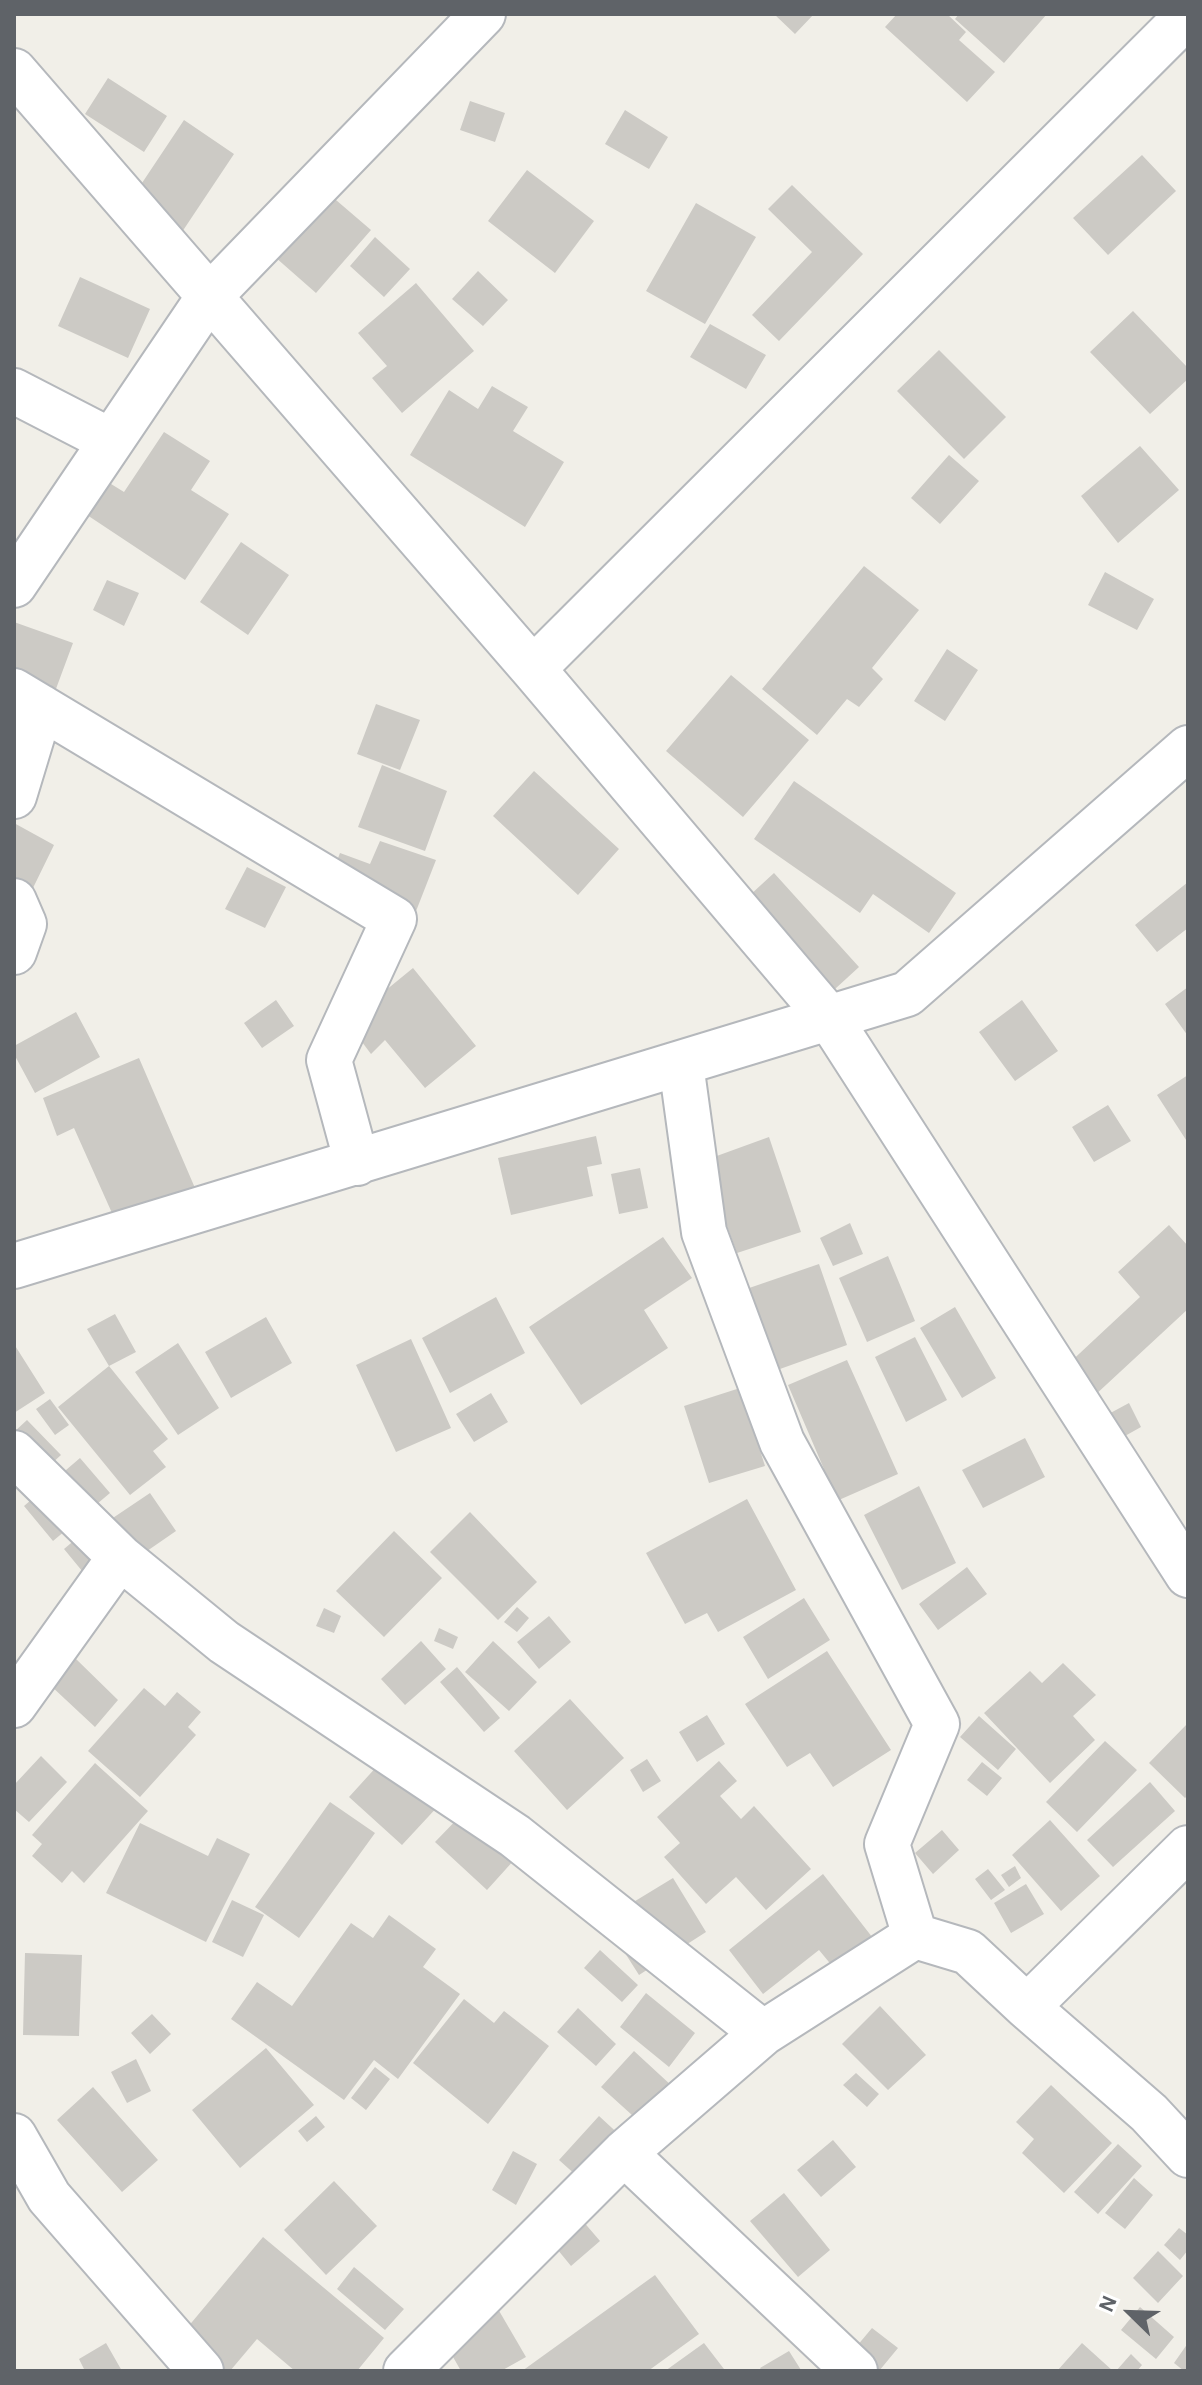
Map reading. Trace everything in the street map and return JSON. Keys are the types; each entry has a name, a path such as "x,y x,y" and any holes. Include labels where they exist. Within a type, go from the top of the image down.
{"street":[{"path":"14,585 208,298 483,14"},
{"path":"533,669 1188,15"},
{"path":"14,71 533,669 830,1019 1188,1575"},
{"path":"14,391 111,441"},
{"path":"14,796 28,699 394,919 329,1060 357,1163"},
{"path":"14,1266 907,994 1185,760"},
{"path":"14,901 24,924 14,952"},
{"path":"681,1064 704,1232 782,1442 937,1724 887,1844 915,1936"},
{"path":"14,1453 120,1557 224,1642 515,1836 763,2033"},
{"path":"14,1705 120,1557"},
{"path":"1027,2007 1188,1848"},
{"path":"406,2371 624,2153 763,2033 915,1936 968,1952 1149,2113 1188,2155"},
{"path":"14,2136 49,2197 201,2371"},
{"path":"624,2153 855,2371"}],"building":[{"path":"774,14 814,14 795,34"},
{"path":"897,14 947,14 966,32 959,40 995,72 967,102 885,27"},
{"path":"959,14 1047,14 1004,63 955,19"},
{"path":"108,78 167,116 144,152 85,114"},
{"path":"470,101 505,113 495,142 460,130"},
{"path":"625,110 668,137 649,169 605,144"},
{"path":"184,120 234,154 182,232 132,198"},
{"path":"1142,155 1176,191 1108,255 1073,218"},
{"path":"527,170 594,221 555,273 488,221"},
{"path":"792,185 863,254 779,341 752,315 812,252 768,209"},
{"path":"329,194 371,230 316,293 275,257"},
{"path":"696,203 756,237 705,324 646,291"},
{"path":"375,237 410,269 384,297 350,266"},
{"path":"478,271 508,300 483,326 452,299"},
{"path":"80,277 150,309 128,358 58,326"},
{"path":"416,283 474,351 402,413 372,378 387,366 358,333"},
{"path":"1133,311 1188,368 1188,379 1150,414 1090,352"},
{"path":"710,324 766,355 746,389 690,357"},
{"path":"939,350 1006,417 964,459 897,391"},
{"path":"492,386 528,407 513,431 564,462 525,527 410,455 449,390 478,409"},
{"path":"164,432 210,461 191,490 229,514 185,580 81,511 103,479 124,492"},
{"path":"1140,446 1179,490 1118,543 1081,496"},
{"path":"949,455 979,481 940,524 911,498"},
{"path":"241,542 289,575 248,635 200,602"},
{"path":"864,566 919,610 872,668 883,679 859,707 847,699 817,735 762,689"},
{"path":"1105,572 1154,599 1137,630 1088,605"},
{"path":"107,580 139,593 124,626 93,610"},
{"path":"14,622 73,643 47,713 14,700"},
{"path":"947,649 978,670 945,721 914,701"},
{"path":"731,675 809,740 743,817 666,751"},
{"path":"376,704 420,720 400,770 357,754"},
{"path":"382,765 447,791 425,851 358,827"},
{"path":"534,771 619,849 578,895 493,816"},
{"path":"794,781 956,893 929,933 873,894 860,913 754,839"},
{"path":"14,823 54,845 32,890 14,881"},
{"path":"380,841 436,860 411,924 325,892 340,853 370,864"},
{"path":"247,867 286,887 265,928 225,909"},
{"path":"774,873 859,967 823,1000 737,907"},
{"path":"1188,882 1188,928 1157,952 1135,925"},
{"path":"413,968 476,1046 425,1088 385,1040 371,1054 347,1022"},
{"path":"1188,987 1188,1036 1165,1004"},
{"path":"276,1000 294,1026 262,1048 244,1023"},
{"path":"1022,1000 1058,1051 1015,1081 979,1032"},
{"path":"76,1012 100,1057 35,1093 14,1054 14,1046"},
{"path":"139,1058 195,1188 116,1222 74,1128 57,1136 43,1098"},
{"path":"1188,1075 1188,1143 1157,1095"},
{"path":"1108,1105 1131,1141 1094,1162 1072,1127"},
{"path":"596,1136 602,1164 587,1167 593,1196 511,1215 498,1158"},
{"path":"769,1137 801,1232 737,1253 703,1161"},
{"path":"640,1168 648,1208 619,1214 611,1174"},
{"path":"850,1223 863,1254 833,1266 820,1238"},
{"path":"1169,1225 1188,1246 1188,1309 1093,1397 1065,1367 1140,1297 1118,1272"},
{"path":"663,1237 692,1278 644,1310 668,1348 581,1405 529,1327"},
{"path":"888,1256 915,1321 867,1342 839,1278"},
{"path":"819,1264 847,1345 752,1379 723,1297"},
{"path":"496,1297 525,1353 450,1393 422,1338"},
{"path":"955,1307 996,1378 962,1398 920,1328"},
{"path":"115,1314 136,1352 109,1366 87,1329"},
{"path":"266,1317 292,1363 231,1398 205,1352"},
{"path":"915,1337 947,1400 906,1422 875,1357"},
{"path":"411,1339 451,1428 396,1452 356,1365"},
{"path":"178,1343 219,1408 178,1435 135,1372"},
{"path":"14,1344 45,1393 14,1413"},
{"path":"847,1360 898,1474 798,1518 784,1487 824,1469 788,1385"},
{"path":"109,1366 168,1439 153,1451 166,1467 130,1495 58,1407"},
{"path":"740,1388 765,1466 709,1483 684,1406"},
{"path":"491,1393 508,1422 474,1442 456,1414"},
{"path":"50,1399 69,1425 55,1435 36,1409"},
{"path":"1129,1403 1141,1427 1116,1441 1103,1417"},
{"path":"27,1420 61,1455 28,1485 14,1432"},
{"path":"1025,1438 1045,1477 983,1508 962,1470"},
{"path":"80,1458 110,1493 53,1541 24,1506"},
{"path":"919,1486 956,1563 902,1590 864,1515"},
{"path":"150,1493 176,1531 121,1569 95,1530"},
{"path":"747,1499 796,1590 718,1632 707,1613 685,1624 646,1553"},
{"path":"470,1512 537,1582 498,1620 430,1552"},
{"path":"394,1531 442,1578 384,1637 336,1591"},
{"path":"83,1533 106,1600 64,1549"},
{"path":"967,1567 987,1594 938,1630 919,1604"},
{"path":"804,1598 830,1640 768,1679 743,1637"},
{"path":"517,1607 529,1618 517,1632 504,1622"},
{"path":"324,1608 341,1616 334,1633 316,1626"},
{"path":"549,1616 571,1642 539,1669 517,1642"},
{"path":"439,1628 458,1637 453,1649 434,1641"},
{"path":"421,1641 446,1669 405,1705 381,1679"},
{"path":"493,1641 537,1682 509,1711 465,1672"},
{"path":"827,1651 891,1750 833,1787 810,1753 787,1767 745,1704"},
{"path":"75,1658 118,1700 95,1727 50,1685"},
{"path":"1063,1663 1096,1695 1073,1716 1095,1740 1050,1783 984,1713 1030,1671 1042,1683"},
{"path":"457,1667 500,1718 484,1732 440,1682"},
{"path":"144,1688 165,1706 177,1692 201,1712 188,1727 196,1735 140,1797 88,1751"},
{"path":"570,1699 624,1758 567,1810 514,1751"},
{"path":"707,1715 725,1744 697,1762 679,1732"},
{"path":"979,1716 1016,1749 998,1770 960,1737"},
{"path":"1188,1723 1188,1795 1185,1798 1149,1763"},
{"path":"1105,1741 1137,1770 1077,1832 1046,1802"},
{"path":"389,1753 441,1803 402,1845 349,1797"},
{"path":"41,1756 67,1782 29,1822 14,1809 14,1785"},
{"path":"647,1759 661,1781 643,1792 630,1770"},
{"path":"719,1761 737,1781 720,1796 741,1819 754,1806 811,1869 766,1910 736,1877 706,1904 664,1857 680,1843 657,1817"},
{"path":"982,1762 1002,1778 987,1796 967,1780"},
{"path":"95,1763 148,1811 84,1883 72,1871 62,1883 32,1856 42,1844 32,1835"},
{"path":"1150,1782 1175,1811 1113,1867 1087,1840"},
{"path":"330,1802 375,1833 299,1938 255,1907"},
{"path":"464,1812 515,1859 487,1890 435,1842"},
{"path":"1050,1820 1100,1876 1061,1911 1012,1855"},
{"path":"140,1823 208,1856 217,1838 250,1854 206,1942 106,1893"},
{"path":"942,1830 959,1850 933,1874 915,1853"},
{"path":"1015,1866 1021,1878 1009,1887 1001,1875"},
{"path":"988,1869 1005,1890 991,1900 975,1879"},
{"path":"823,1874 876,1942 838,1973 819,1950 763,1994 729,1950"},
{"path":"673,1878 706,1932 639,1975 604,1920"},
{"path":"1026,1884 1044,1914 1011,1933 994,1903"},
{"path":"232,1900 264,1915 243,1957 212,1942"},
{"path":"389,1915 436,1949 423,1967 460,1994 398,2079 374,2060 344,2100 231,2019 257,1982 292,2006 351,1923 373,1938"},
{"path":"600,1950 638,1985 622,2002 584,1968"},
{"path":"25,1953 82,1955 79,2036 23,2035"},
{"path":"646,1993 695,2033 669,2067 620,2027"},
{"path":"464,1999 494,2023 504,2011 549,2046 488,2124 413,2063"},
{"path":"880,2006 926,2055 888,2090 842,2044"},
{"path":"578,2008 616,2044 596,2066 557,2032"},
{"path":"152,2014 171,2034 150,2054 131,2033"},
{"path":"266,2048 314,2105 240,2168 192,2110"},
{"path":"634,2051 685,2098 653,2134 601,2087"},
{"path":"136,2059 151,2091 127,2103 111,2072"},
{"path":"375,2067 390,2079 366,2110 351,2098"},
{"path":"856,2073 879,2094 867,2107 843,2085"},
{"path":"1051,2085 1112,2143 1064,2193 1022,2153 1034,2139 1016,2122"},
{"path":"93,2087 158,2160 122,2192 57,2120"},
{"path":"316,2116 325,2127 307,2142 298,2131"},
{"path":"599,2116 637,2151 597,2194 559,2160"},
{"path":"833,2140 856,2167 821,2197 797,2170"},
{"path":"1118,2144 1142,2166 1098,2214 1074,2192"},
{"path":"513,2151 537,2164 516,2205 492,2190"},
{"path":"1134,2178 1153,2195 1125,2229 1105,2213"},
{"path":"334,2181 377,2226 326,2275 284,2230"},
{"path":"784,2193 830,2250 798,2277 750,2221"},
{"path":"582,2220 600,2241 571,2266 553,2244"},
{"path":"1179,2228 1188,2235 1188,2250 1180,2260 1164,2245"},
{"path":"263,2237 384,2338 357,2371 295,2371 257,2339 230,2371 224,2371 182,2334"},
{"path":"1158,2251 1183,2276 1158,2303 1133,2278"},
{"path":"354,2267 404,2309 385,2330 337,2289"},
{"path":"655,2275 699,2334 648,2371 522,2371"},
{"path":"1140,2307 1174,2337 1156,2359 1121,2330"},
{"path":"498,2309 526,2357 501,2371 461,2371 444,2341"},
{"path":"872,2328 898,2348 879,2371 836,2371"},
{"path":"106,2343 122,2371 85,2371 79,2359"},
{"path":"704,2343 724,2369 665,2371"},
{"path":"1082,2343 1113,2371 1057,2371"},
{"path":"1188,2343 1188,2371 1184,2371 1174,2363"},
{"path":"789,2351 801,2370 762,2371 760,2368"},
{"path":"1131,2354 1142,2365 1137,2371 1116,2371"}]}
